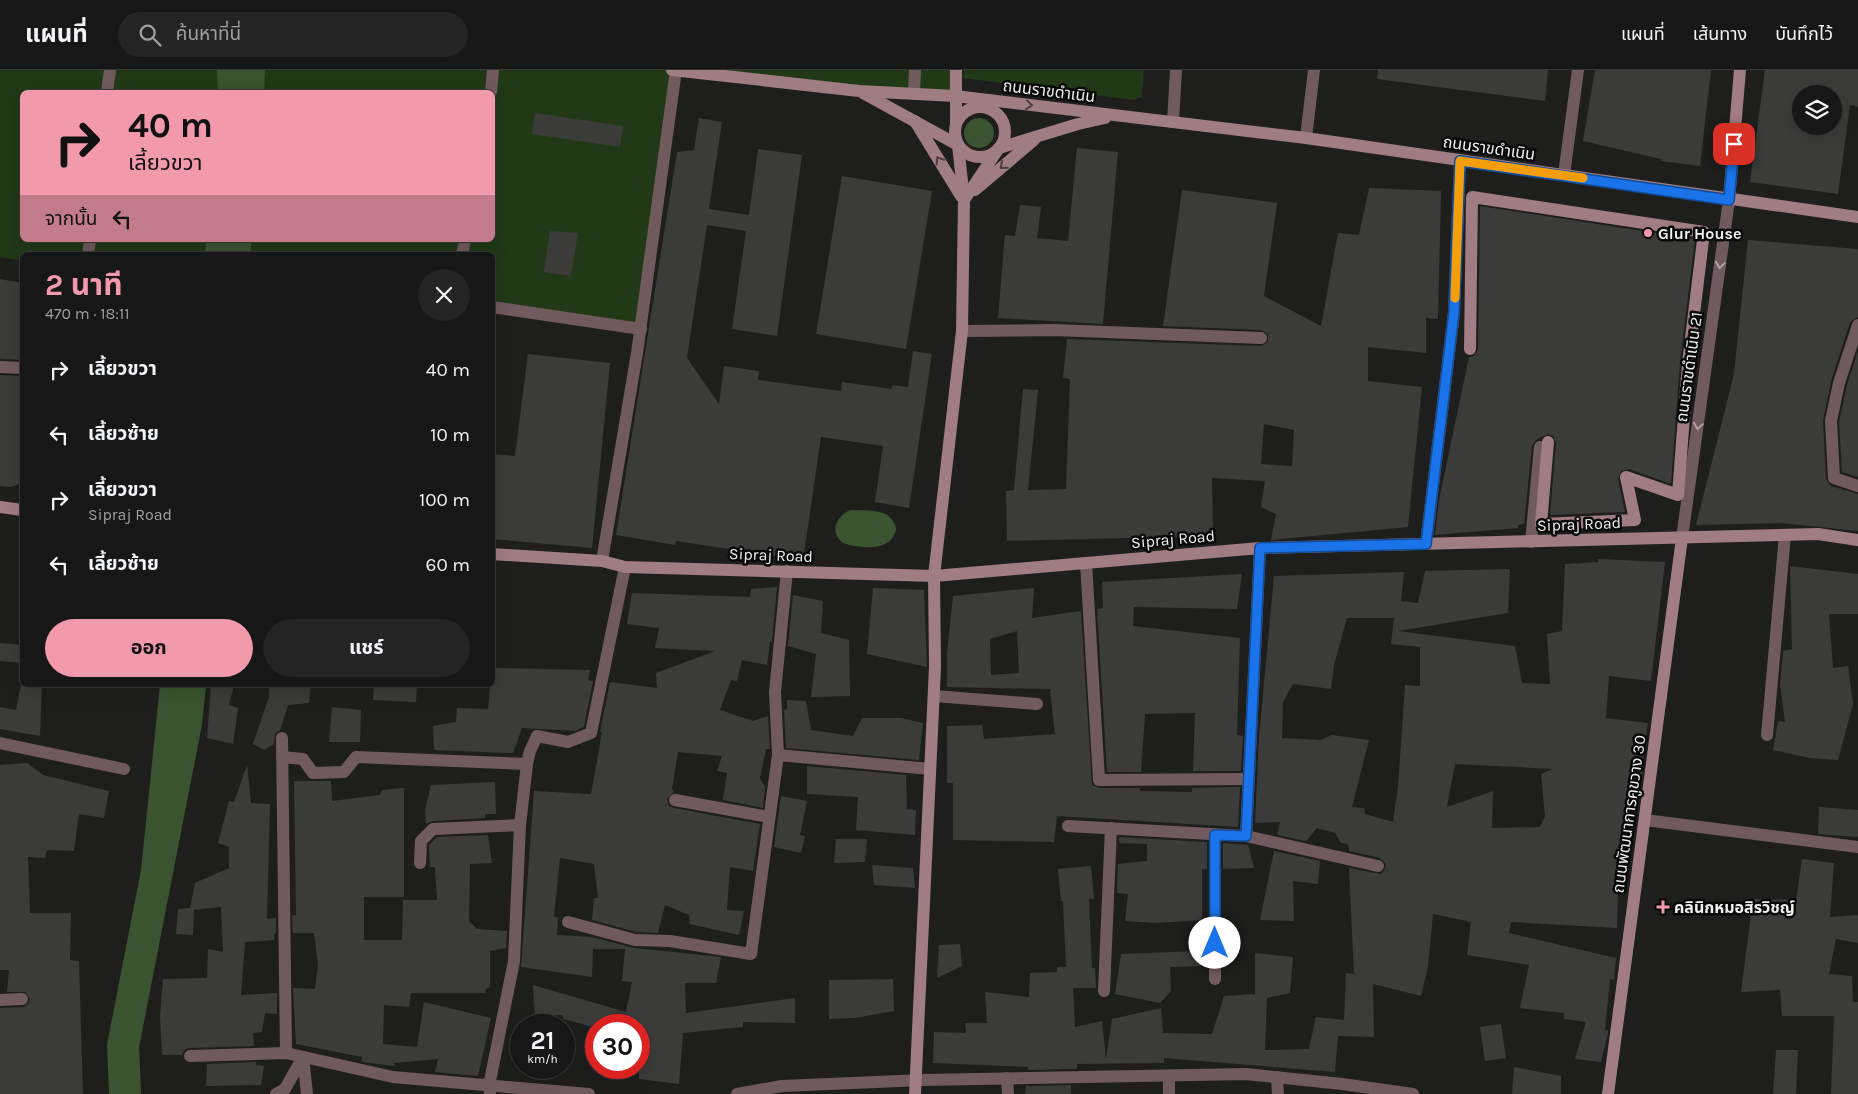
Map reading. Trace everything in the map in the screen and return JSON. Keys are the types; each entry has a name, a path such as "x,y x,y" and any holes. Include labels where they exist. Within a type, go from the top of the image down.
{"street":[{"path":"107,90 110,70"},
{"path":"491,90 493,70"},
{"name":"ถนนราขดำเนิน","path":"672,70 859,91 955,96 1306,138 1858,218"},
{"path":"602,562 641,328 676,70"},
{"path":"914,94 915,70"},
{"path":"915,1094 934,696 934,576 962,331 964,200 955,131 956,70"},
{"path":"1173,122 1176,70"},
{"path":"1306,138 1314,70"},
{"path":"1564,175 1578,70"},
{"path":"1729,200 1740,70"},
{"name":"ถนนราขดำเนิน","path":"859,91 958,145"},
{"path":"964,200 999,148 1004,136 1010,103"},
{"path":"956,124 965,112 986,108 998,116 1004,129"},
{"name":"ถนนราขดำเนิน","path":"999,148 1078,124 1115,116"},
{"path":"914,120 964,200"},
{"path":"964,200 1041,135"},
{"path":"958,145 963,151 978,157 992,154 999,148"},
{"path":"1426,544 1454,312 1460,161"},
{"path":"1470,348 1472,197 1704,232 1688,363 1678,495 1626,478 1635,520 1541,524 1544,445 1531,542"},
{"name":"ถนนราขดำเนิน 21","path":"1682,538 1729,200"},
{"path":"495,307 641,328"},
{"path":"1858,325 1839,383 1831,420 1834,478 1858,486"},
{"path":"962,331 1054,330 1261,338"},
{"path":"0,367 20,368"},
{"path":"0,507 20,510"},
{"name":"Sipraj Road","path":"495,554 602,562 625,566 934,576 1260,548 1818,534 1858,540"},
{"path":"1767,735 1786,535"},
{"name":"ถนนพัฒนาการคูขวาง 30","path":"1608,1094 1682,538"},
{"path":"1246,836 1260,548"},
{"path":"1086,563 1100,780 1249,779"},
{"path":"490,1090 514,961 520,825 530,751 538,736 568,742 591,733 625,566"},
{"path":"568,922 635,940 670,941 751,954 778,755 775,692 787,571"},
{"path":"934,696 1037,704"},
{"path":"282,738 286,1052"},
{"path":"0,742 124,769"},
{"path":"778,755 930,769"},
{"path":"282,757 303,759 313,773 344,772 356,757 527,764"},
{"path":"675,800 769,817"},
{"path":"1645,820 1858,847"},
{"path":"420,863 421,841 433,829 520,825"},
{"path":"1068,826 1246,836 1378,866"},
{"path":"1104,991 1111,828"},
{"path":"1215,835 1215,979"},
{"path":"0,1000 22,999"},
{"path":"190,1056 286,1052 393,1077 490,1090 589,1094"},
{"path":"276,1094 285,1088 303,1056"},
{"path":"303,1056 307,1094"},
{"path":"737,1094 916,1080 1246,1074 1277,1077 1343,1089 1413,1094"},
{"path":"1169,1076 1169,1094"},
{"path":"1277,1077 1278,1094"},
{"path":"1007,1078 1008,1094"}],"shaded area":[{"path":"0,70 956,70 955,96 676,71 641,329 495,307 495,252 20,252 20,261 0,257"},
{"path":"217,70 265,70 264,90 218,90"},
{"path":"964,70 1144,70 1142,97 1134,100 963,78"},
{"path":"979,118 990,122 994,133 990,144 979,148 968,144 964,133 968,122"},
{"path":"206,242 252,242 250,252 205,252"},
{"path":"850,510 878,512 890,517 896,529 889,542 875,547 858,547 843,543 836,534 836,525 841,517"},
{"path":"160,687 191,687 186,723 123,1046"}],"building":[{"path":"1378,70 1548,70 1545,101 1377,79"},
{"path":"1595,70 1711,70 1700,166 1661,161 1661,159 1583,141"},
{"path":"1765,70 1858,70 1858,107 1850,105 1838,194 1750,182"},
{"path":"535,113 623,126 620,147 532,134"},
{"path":"699,118 722,122 709,209 749,215 758,149 802,155 777,336 732,329 746,231 707,225 687,358 719,404 724,366 759,371 758,380 841,391 842,382 892,389 892,385 908,387 913,351 932,354 909,508 875,502 883,446 821,437 803,560 676,541 675,545 616,535 677,152 694,150"},
{"path":"1077,148 1118,152 1103,324 998,318 1005,235 1015,236 1020,205 1041,207 1037,238 1068,241"},
{"path":"842,176 932,191 906,349 816,334"},
{"path":"1369,188 1441,191 1438,319 1426,318 1426,353 1368,347 1368,381 1422,387 1408,527 1271,540 1276,514 1261,507 1265,481 1212,478 1213,536 1007,541 1006,491 1014,490 1023,389 1038,390 1028,490 1066,489 1070,379 1063,378 1067,339 1261,346 1268,342 1268,334 1261,330 1163,326 1182,190 1277,203 1264,296 1321,326 1338,233 1359,235","holes":["1264,424 1294,430 1292,466 1261,464"]},
{"path":"1480,206 1695,239 1680,362 1671,484 1629,469 1621,471 1618,479 1625,512 1550,515 1556,443 1553,436 1548,434 1536,440 1532,446 1524,524 1518,525 1518,528 1435,535 1439,500 1469,357 1474,356 1478,349"},
{"path":"550,231 578,233 571,276 544,272"},
{"path":"1748,240 1858,249 1858,317 1850,322 1831,381 1823,421 1826,479 1831,486 1858,494 1858,531 1781,523 1696,525 1734,374"},
{"path":"0,279 20,283 20,360 0,359"},
{"path":"1858,351 1858,477 1842,472 1839,422 1847,385"},
{"path":"528,354 610,363 592,548 495,539 495,454 515,456"},
{"path":"0,375 20,376 20,484 10,487 0,486"},
{"path":"1598,559 1665,562 1651,681 1609,676 1606,718 1648,723 1642,761 1644,761 1642,777 1629,855 1619,854 1617,928 1511,922 1509,933 1616,958 1614,980 1610,979 1605,1030 1608,1030 1608,1033 1601,1062 1575,1059 1586,1022 1564,1019 1564,1013 1520,1008 1529,965 1467,955 1471,922 1433,914 1428,967 1421,996 1373,984 1374,1037 1338,1036 1335,1072 1164,1058 1164,1063 1077,1064 1077,1069 1028,1070 1028,1067 933,1063 934,1032 966,1033 965,1023 987,1023 985,992 1029,997 1030,973 1057,972 1057,967 1066,967 1063,901 1061,901 1058,869 1091,866 1094,899 1089,899 1092,968 1095,968 1096,988 1073,988 1075,1027 1102,1021 1106,1059 1112,1019 1161,1008 1163,1033 1212,1034 1224,996 1255,994 1255,953 1293,957 1290,993 1267,998 1265,1050 1309,1049 1316,1017 1344,1020 1346,973 1354,974 1349,868 1380,874 1384,871 1386,864 1380,858 1349,851 1348,844 1341,843 1335,833 1317,828 1306,841 1277,835 1280,822 1255,823 1259,737 1274,576 1404,572 1401,601 1418,603 1425,571 1510,569 1508,613 1398,631 1515,646 1522,683 1550,684 1547,634 1562,631 1565,564 1598,562","holes":["1347,618 1394,618 1391,644 1420,647 1420,686 1405,685 1398,787 1393,822 1365,814 1364,808 1352,807 1369,740 1332,735 1321,740 1282,738 1283,702 1293,684 1331,689 1334,665","1455,764 1553,769 1541,774 1545,816 1540,827 1492,828 1493,791 1447,807"]},
{"path":"1790,566 1858,574 1858,614 1829,614 1833,668 1848,666 1853,704 1838,760 1809,758 1773,750 1778,721 1785,722 1780,685 1783,651 1792,649"},
{"path":"1242,574 1237,609 1134,607 1133,626 1240,638 1237,735 1243,736 1241,771 1193,771 1195,713 1145,714 1141,772 1107,772 1097,609 1103,608 1102,582"},
{"path":"777,587 772,642 770,641 767,665 742,660 737,681 731,680 720,710 753,721 768,716 770,749 766,749 760,778 765,787 763,808 723,800 727,773 717,771 722,756 678,752 672,789 674,792 667,799 669,806 674,808 760,824 753,871 730,867 727,910 744,911 739,935 690,924 689,915 665,905 658,933 636,932 592,920 594,898 598,898 594,864 560,858 554,916 558,918 557,935 591,937 635,948 721,957 716,983 685,983 686,1013 795,998 795,1023 743,1022 743,1027 683,1033 679,1084 639,1079 650,1079 650,1014 585,1014 585,1025 575,1022 575,1014 535,1014 533,985 626,1012 632,982 622,981 625,949 593,949 592,977 521,967 534,791 591,794 610,682 657,688 656,673 715,651 655,648 659,628 627,624 632,593 750,597 751,589"},
{"path":"873,588 924,590 927,667 867,654"},
{"path":"1034,588 1032,618 1081,611 1092,785 1099,788 1140,788 1140,791 1192,792 1192,788 1240,787 1238,827 1057,816 1054,842 953,840 953,783 947,783 947,726 982,725 984,739 1055,734 1050,689 947,687 947,653 953,596","holes":["1017,631 1019,673 991,675 990,639"]},
{"path":"793,595 823,601 821,633 849,640 850,696 811,697 816,654 788,646"},
{"path":"0,643 20,645 20,663 0,661"},
{"path":"495,668 590,670 588,680 593,681 584,727 575,731 522,728 513,753 434,750 433,726 456,722 457,708 488,709 490,687 495,687"},
{"path":"21,687 42,687 40,736 0,729 0,707 16,710"},
{"path":"211,687 234,687 229,705 238,708 233,744 207,738"},
{"path":"269,687 311,687 309,703 288,705 280,730 275,734 274,744 264,750 253,744 269,697"},
{"path":"374,687 417,687 416,702 373,700"},
{"path":"787,700 806,701 811,730 853,736 862,718 901,718 923,723 919,760 786,748 784,710 787,709"},
{"path":"332,707 361,710 360,742 329,742"},
{"path":"27,763 43,775 109,791 104,818 79,814 74,851 47,850 45,858 28,857 30,913 71,913 70,960 79,961 83,1094 0,1094 0,1008 23,1007 29,1003 30,999 25,992 7,992 9,970 0,970 0,765"},
{"path":"247,765 251,803 270,804 267,919 276,918 276,933 274,934 274,940 245,942 241,995 277,993 277,1014 265,1013 262,1032 253,1033 254,1046 190,1048 185,1049 182,1055 162,1055 160,1017 163,979 207,978 208,949 223,952 221,907 194,910 193,935 176,934 178,909 190,908 195,883 229,868 229,847 218,843 229,801 234,802"},
{"path":"807,766 906,775 907,809 916,810 915,835 856,830 858,797 807,794"},
{"path":"294,781 331,781 332,801 380,795 382,790 404,788 404,897 364,897 364,940 402,940 403,900 437,900 435,867 430,867 429,845 437,837 488,835 492,863 470,864 469,921 477,929 507,931 506,948 490,951 490,987 486,989 485,993 411,993 409,1007 384,1005 383,1044 417,1047 424,1002 491,1018 478,1076 435,1072 438,1059 394,1063 395,1066 362,1062 362,1057 296,1044 293,988 315,989 318,965 314,933 293,933 292,916 296,915"},
{"path":"495,782 496,814 485,814 485,818 433,821 426,824 425,810 431,785"},
{"path":"781,796 807,801 800,835 805,836 801,853 774,847"},
{"path":"1819,807 1858,810 1858,837 1818,834"},
{"path":"1119,837 1207,842 1207,869 1202,869 1202,920 1155,923 1125,921 1128,894 1117,893 1118,864 1147,861 1147,844 1119,843"},
{"path":"836,839 867,839 865,862 834,863"},
{"path":"1223,843 1248,845 1254,868 1223,869"},
{"path":"1274,851 1320,861 1318,884 1293,881 1294,921 1260,920"},
{"path":"1802,859 1834,863 1830,917 1858,915 1858,943 1836,939 1829,974 1852,976 1853,1002 1858,1002 1858,1094 1831,1094 1834,1016 1782,1016 1780,990 1741,992 1753,899 1796,900"},
{"path":"872,865 913,868 915,888 874,885"},
{"path":"960,944 962,966 937,978 939,945"},
{"path":"1199,951 1204,966 1170,967 1171,991 1160,1003 1115,994 1121,954"},
{"path":"893,979 894,1011 855,1018 829,1019 829,980"},
{"path":"1501,1024 1506,1058 1485,1061 1480,1027"},
{"path":"1776,1050 1798,1050 1796,1094 1773,1094"},
{"path":"256,1062 256,1065 264,1066 261,1085 206,1086 207,1064"},
{"path":"1514,1067 1561,1076 1561,1094 1512,1094"},
{"path":"1071,1085 1071,1094 1025,1094 1026,1086"}],"waterway":[{"path":"125,1094 123,1046 186,723 190,687"}],"slow traffic":[{"path":"1455,298 1460,161 1583,178"}],"place":[{"name":"Glur House","path":"1648,233"},
{"name":"คลินิกหมอสิรวิชญ์","path":"1663,907"}],"route":[{"path":"1215,943 1215,835 1246,836 1260,548 1426,544 1454,312 1460,161 1729,200 1734,144"}]}
